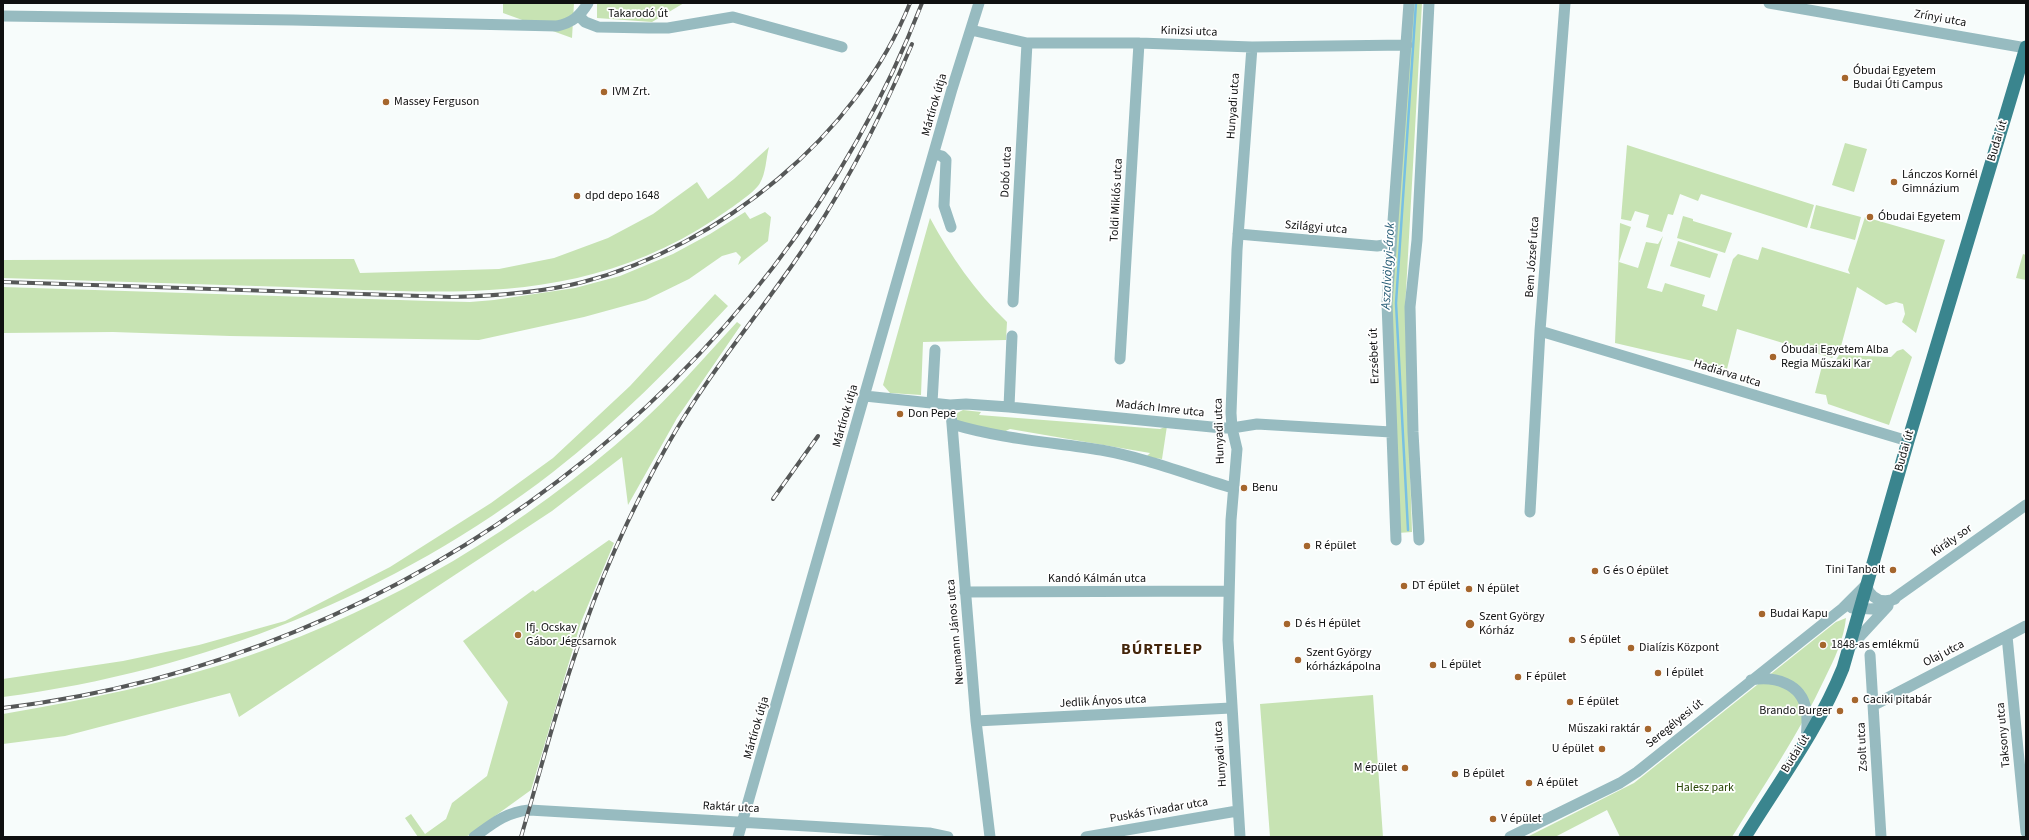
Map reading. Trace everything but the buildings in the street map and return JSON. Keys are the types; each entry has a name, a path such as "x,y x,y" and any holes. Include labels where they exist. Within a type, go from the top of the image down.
{"main road":[{"name":"Budai út","path":"1745,837 1806,739 1837,684 1850,646 1866,585 1908,441 2026,47"}],"street":[{"path":"3,16 293,20 557,26 572,21 579,16 588,3"},
{"name":"Mártírok útja","path":"738,837 934,154 979,3"},
{"name":"Erzsébet út","path":"1396,540 1387,314 1409,3"},
{"path":"1419,540 1413,432 1410,307 1417,240 1429,3"},
{"name":"Bem József utca","path":"1530,512 1540,331 1565,3"},
{"name":"Zrínyi utca","path":"1769,3 2026,47"},
{"name":"Takarodó út","path":"579,16 585,22 598,27 649,28 668,28 733,17 842,47"},
{"name":"Kinizsi utca","path":"971,30 1027,43 1139,43 1252,47 1407,45"},
{"name":"Dobó utca","path":"1013,302 1027,43"},
{"name":"Toldi Miklós utca","path":"1120,359 1139,43"},
{"path":"2012,45 2021,65"},
{"name":"Hunyadi utca","path":"1240,837 1237,811 1228,640 1233,488 1237,449 1232,428 1233,352 1238,234 1252,47"},
{"path":"934,154 942,156 946,160 944,206 951,227"},
{"name":"Szilágyi utca","path":"1238,234 1377,246 1391,244"},
{"name":"Hadiárva utca","path":"1540,331 1908,441"},
{"path":"1009,407 1012,336"},
{"path":"932,403 935,350"},
{"name":"Madách Imre utca","path":"865,396 950,405 966,404 1009,407 1232,428 1257,424 1392,432"},
{"path":"950,405 952,424 1000,436 1102,450 1170,468 1233,488"},
{"name":"Neumann János utca","path":"952,424 976,721 990,837"},
{"name":"Király sor","path":"1860,607 1877,608 1895,599 2026,505"},
{"path":"1866,585 1876,600 1884,602 1895,599"},
{"name":"Seregélyesi út","path":"1510,837 1628,778 1843,608 1866,585"},
{"name":"Kandó Kálmán utca","path":"965,592 1229,591"},
{"name":"Király sor","path":"1850,646 1895,599"},
{"path":"1843,608 1860,607"},
{"name":"Olaj utca","path":"1874,705 2026,626"},
{"name":"Taksony utca","path":"2007,636 2026,832"},
{"name":"Zsolt utca","path":"1870,655 1882,837"},
{"path":"1751,680 1761,678 1778,680 1795,690 1802,699 1806,709 1806,739"},
{"name":"Jedlik Ányos utca","path":"976,721 1231,708"},
{"name":"Raktár utca","path":"474,837 496,821 512,812 529,810 929,833 948,837"},
{"name":"Puskás Tivadar utca","path":"1086,837 1127,833 1237,811"}],"green space":[{"path":"503,3 574,3 572,38 503,13"},
{"path":"597,3 684,3 652,22 597,18"},
{"path":"1409,3 1422,3 1405,309 1412,532 1398,533 1387,312"},
{"path":"1845,143 1867,149 1854,192 1832,185"},
{"path":"1627,145 1814,205 1807,228 1701,194 1698,201 1680,194 1673,215 1668,214 1662,232 1646,227 1649,215 1635,211 1631,221 1621,219"},
{"path":"769,147 764,175 757,187 740,202 715,219 664,248 613,268 561,281 508,289 401,291 3,278 3,260 354,259 360,273 499,269 554,258 608,238 653,214 697,182 708,199 734,179"},
{"path":"1816,205 1861,217 1855,240 1810,228"},
{"path":"745,212 750,219 765,212 771,217 768,241 738,265 741,257 736,252 722,256 689,279 646,300 584,317 479,340 230,336 113,332 3,333 3,287 470,302 575,288 620,276 673,254 710,234"},
{"path":"1683,216 1693,219 1693,221 1732,233 1725,253 1677,238"},
{"path":"1865,217 1945,240 1916,333 1902,322 1905,314 1903,304 1896,302 1886,305 1857,287 1840,350 1832,358 1737,329 1727,369 1615,343 1620,223 1631,227 1619,262 1638,268 1646,242 1658,244 1663,236 1647,288 1662,292 1665,283 1705,295 1702,306 1717,311 1733,259 1738,254 1758,260 1762,247 1850,274 1848,270"},
{"path":"930,218 964,273 984,298 1007,322 1006,340 923,342 921,395 890,393 883,385"},
{"path":"1678,241 1718,254 1710,278 1670,266"},
{"path":"2023,254 2026,255 2026,280 2016,278"},
{"path":"715,294 728,306 622,413 553,472 492,516 428,555 362,590 293,621 223,647 151,668 77,685 3,697 3,679 123,661 199,645 285,621 390,567 491,503 553,458 630,386"},
{"path":"737,322 741,325 677,418 628,505 622,457 552,511 239,717 230,693 65,736 3,744 3,714 65,703 157,683 248,656 353,614 454,561 548,498 593,464 636,427 662,402"},
{"path":"1903,349 1912,357 1889,425 1828,404 1826,395 1815,393 1823,362 1830,369 1839,355 1891,357 1897,351"},
{"path":"963,410 981,412 979,415 1160,429 1167,426 1162,459 1146,457 1150,453 1010,429 995,434 988,434 975,430 954,419 957,413"},
{"path":"609,540 614,543 581,622 531,790 466,837 418,837 405,818 411,814 425,834 446,819 452,803 487,776 508,702 463,641 533,590 535,592"},
{"name":"Halesz park","path":"1846,618 1838,649 1815,699 1781,759 1732,837 1620,837 1607,810 1555,837 1527,837 1634,783 1836,622"},
{"path":"1373,695 1383,837 1270,837 1260,704"}],"waterway":[{"name":"Aszalvölgyi-árok","path":"1408,530 1396,303 1416,3"}],"railway":[{"path":"3,282 451,297 517,293 550,289 583,282 634,265 684,242 733,213 778,179 819,140 856,98 886,52 910,3"},
{"path":"3,708 152,680 296,631 433,564 559,480 673,381 773,267 857,141 922,3"},
{"path":"521,837 561,698 585,625 605,572 641,494 668,444 697,397 728,352 793,264 827,212 873,129 912,44"},
{"path":"773,499 818,436"}],"place":[{"name":"Óbudai Egyetem Budai Úti Campus","path":"1845,78"},
{"name":"IVM Zrt.","path":"604,92"},
{"name":"Massey Ferguson","path":"386,102"},
{"name":"Lánczos Kornél Gimnázium","path":"1894,182"},
{"name":"dpd depo 1648","path":"577,196"},
{"name":"Óbudai Egyetem","path":"1870,217"},
{"name":"Óbudai Egyetem Alba Regia Műszaki Kar","path":"1773,357"},
{"name":"Don Pepe","path":"900,414"},
{"name":"Benu","path":"1244,488"},
{"name":"R épület","path":"1307,546"},
{"name":"Tini Tanbolt","path":"1893,570"},
{"name":"G és O épület","path":"1595,571"},
{"name":"DT épület","path":"1404,586"},
{"name":"N épület","path":"1469,589"},
{"name":"Budai Kapu","path":"1762,614"},
{"name":"D és H épület","path":"1287,624"},
{"name":"Szent György Kórház","path":"1470,624"},
{"name":"Ifj. Ocskay Gábor Jégcsarnok","path":"518,635"},
{"name":"S épület","path":"1572,640"},
{"name":"1848-as emlékmű","path":"1823,645"},
{"name":"Dialízis Központ","path":"1631,648"},
{"name":"Szent György kórházkápolna","path":"1298,660"},
{"name":"L épület","path":"1433,665"},
{"name":"I épület","path":"1658,673"},
{"name":"F épület","path":"1518,677"},
{"name":"Caciki pitabár","path":"1855,700"},
{"name":"E épület","path":"1570,702"},
{"name":"Brando Burger","path":"1840,711"},
{"name":"Műszaki raktár","path":"1648,729"},
{"name":"U épület","path":"1602,749"},
{"name":"M épület","path":"1405,768"},
{"name":"B épület","path":"1455,774"},
{"name":"A épület","path":"1529,783"},
{"name":"V épület","path":"1493,819"}],"district":[{"name":"BÚRTELEP","path":"1162,650"}]}
